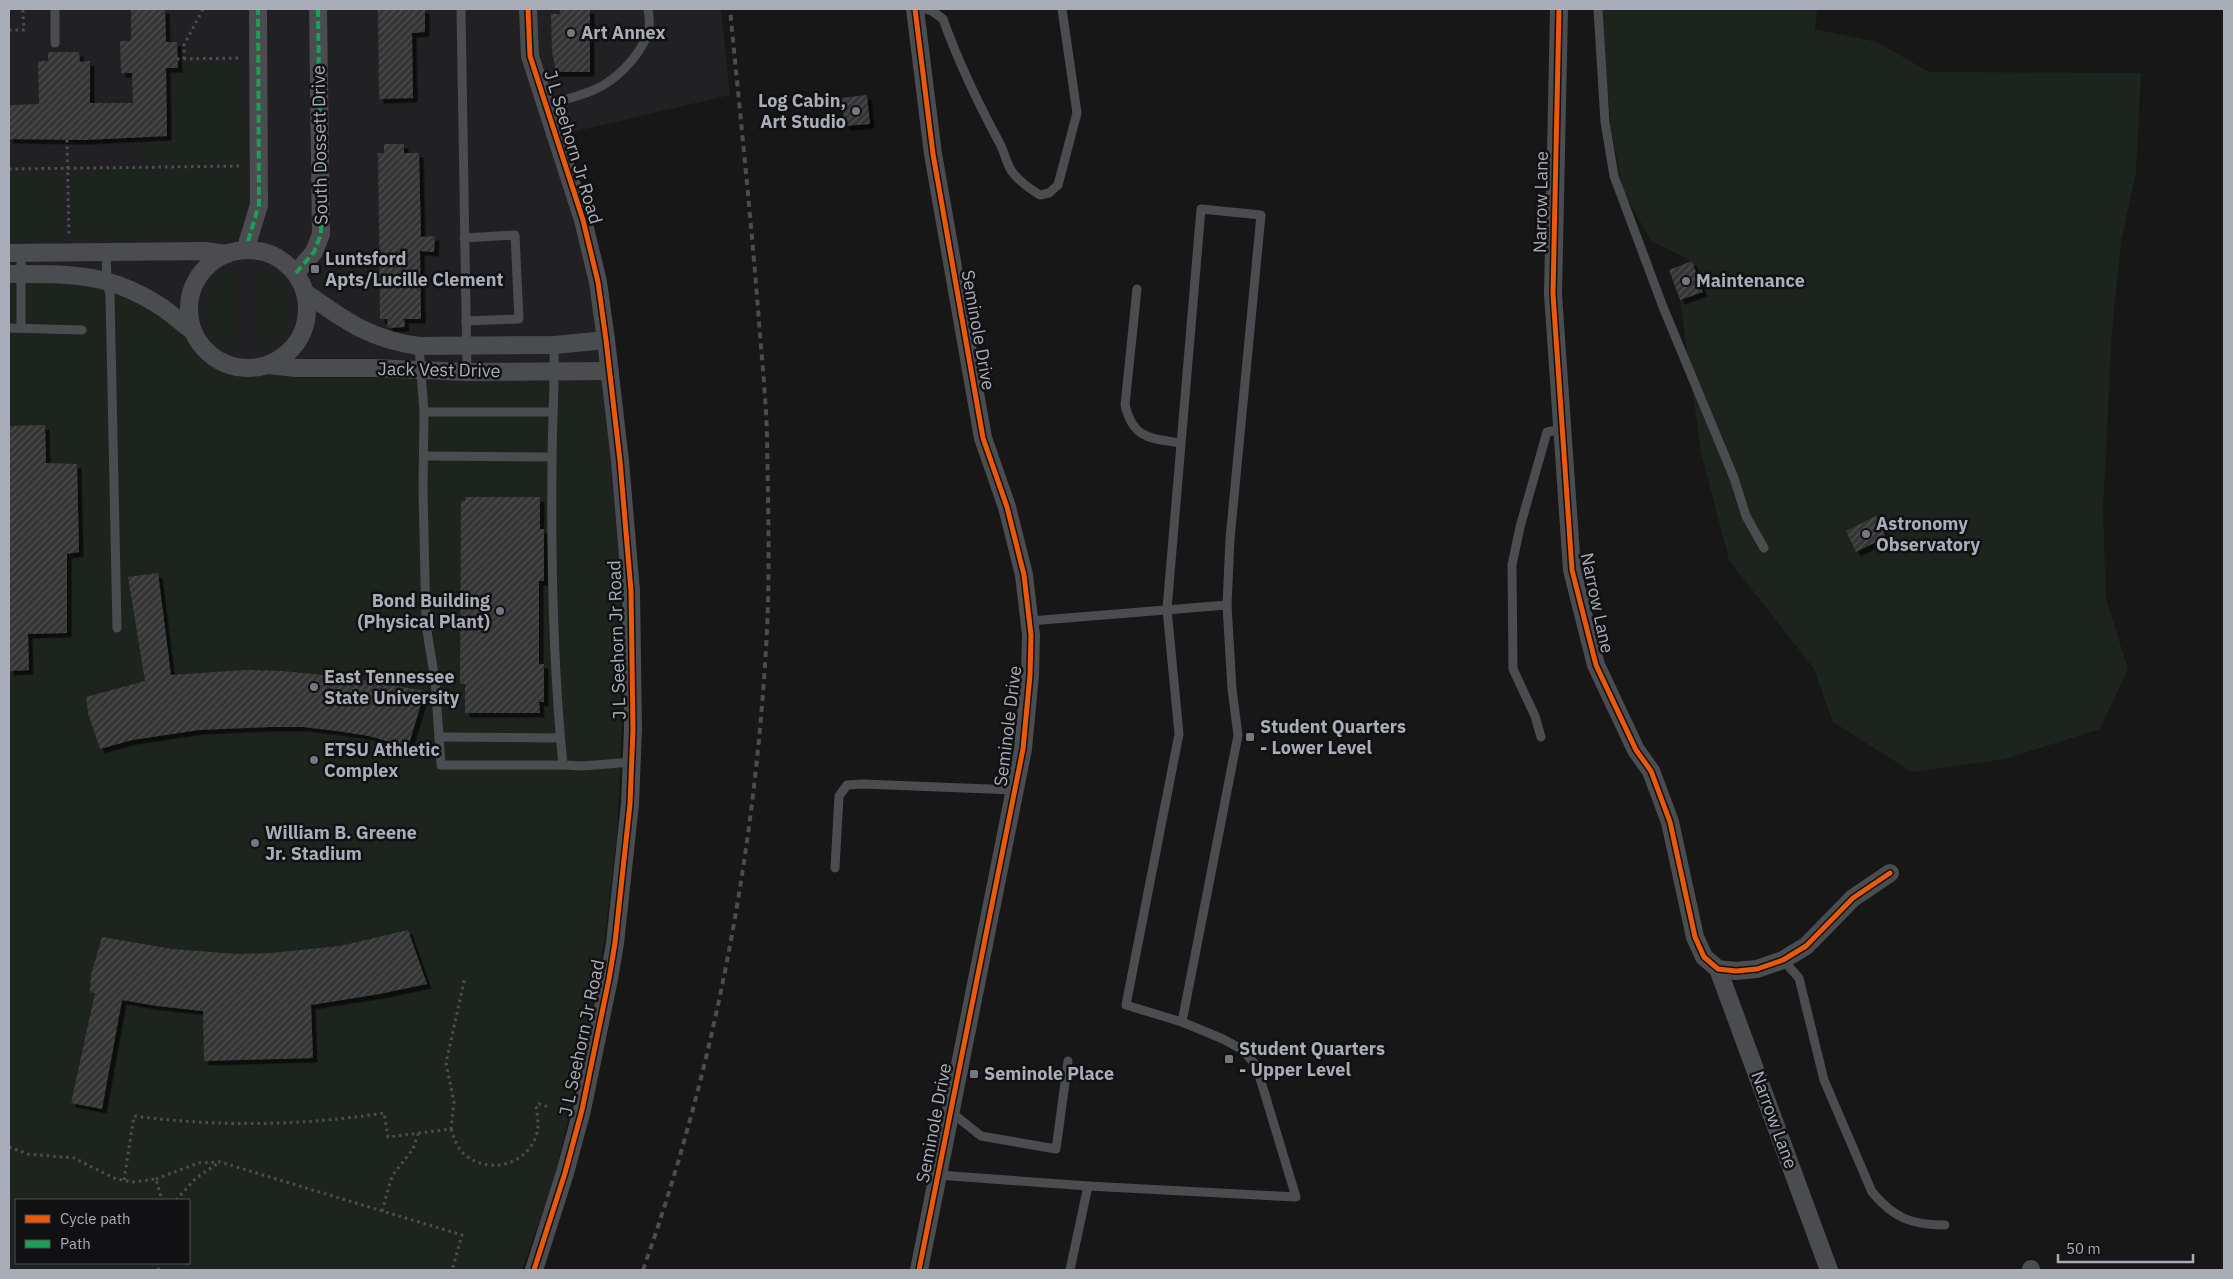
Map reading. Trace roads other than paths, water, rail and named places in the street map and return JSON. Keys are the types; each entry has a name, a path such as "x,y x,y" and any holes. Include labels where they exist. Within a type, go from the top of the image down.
{"street":[{"path":"248,241 259,205 258,9"},
{"name":"South Dossett Drive","path":"296,274 314,252 321,234 318,9"},
{"name":"J L Seehorn Jr Road","path":"528,9 530,56 583,220 598,282 620,461 631,591 633,762 615,943 599,1033 565,1173 534,1270"},
{"name":"Seminole Drive","path":"915,9 933,154 983,438 1007,507 1018,548 1024,575 1030,621 1028,711 919,1270"},
{"name":"Narrow Lane","path":"1559,9 1553,294 1572,570 1596,665 1636,750 1651,771 1670,822 1695,937 1704,957 1718,969 1829,1270"},
{"path":"15,253 205,251 227,254 248,251 269,254 284,262 296,274 306,293 307,315 301,336 288,354 269,365 248,368 231,366 214,358 200,344 193,331 189,309 192,292 200,276 212,263 227,254"},
{"path":"15,274 68,274 88,276 107,281 147,298 193,331"},
{"name":"Jack Vest Drive","path":"306,293 352,326 390,340 419,346 554,345 606,340"},
{"name":"Jack Vest Drive","path":"269,365 296,368 374,368 466,372 610,371"},
{"path":"1718,969 1736,971 1757,969 1783,960 1806,946 1853,898 1890,873"}],"lane":[{"path":"55,9 55,43"},
{"path":"461,9 466,372"},
{"path":"546,105 580,95 613,80 639,52 644,42 649,28 648,9"},
{"path":"924,9 932,11 942,19 987,122 1000,144 1013,173 1030,189 1040,194 1049,193 1058,185 1077,113 1062,9"},
{"path":"1598,9 1605,122 1614,176 1663,307 1734,478 1746,516 1764,548"},
{"path":"938,1175 1088,1186 1296,1197 1256,1065 1241,1049 1223,1039 1182,1022 1126,1005 1179,734 1167,609 1201,209 1262,215 1230,539 1227,605 1232,689 1238,735 1182,1022"},
{"path":"464,238 516,235 519,319 466,321"},
{"path":"106,252 107,281 110,296 117,628"},
{"path":"15,253 15,274 21,328"},
{"path":"1137,289 1125,404 1128,420 1141,434 1151,438 1180,443"},
{"path":"9,328 82,330"},
{"path":"554,345 552,457 557,704 563,765"},
{"path":"419,346 424,412 423,490 426,625 435,680 441,765 582,766 633,762"},
{"path":"424,412 553,412"},
{"path":"1541,737 1535,716 1513,670 1512,565 1520,527 1547,432 1562,429"},
{"path":"424,456 552,457"},
{"path":"1030,621 1227,605"},
{"path":"439,737 560,738"},
{"path":"834,868 838,796 847,785 1014,790"},
{"path":"1783,960 1799,978 1824,1080 1872,1192 1882,1204 1900,1217 1921,1225 1945,1225"},
{"path":"951,1112 981,1136 1056,1149 1068,1061"},
{"path":"1070,1270 1088,1186"}],"railway":[{"path":"643,1270 669,1193 692,1114 711,1035 742,874 762,711 768,582 764,379 730,9"}],"place":[{"name":"Art Annex","path":"571,33"},
{"name":"Log Cabin, Art Studio","path":"856,111"},
{"name":"Luntsford Apts/Lucille Clement","path":"315,269"},
{"name":"Maintenance","path":"1686,281"},
{"name":"Astronomy Observatory","path":"1866,534"},
{"name":"Bond Building (Physical Plant)","path":"500,611"},
{"name":"East Tennessee State University","path":"314,687"},
{"name":"Student Quarters - Lower Level","path":"1250,737"},
{"name":"ETSU Athletic Complex","path":"314,760"},
{"name":"William B. Greene Jr. Stadium","path":"255,843"},
{"name":"Student Quarters - Upper Level","path":"1229,1059"},
{"name":"Seminole Place","path":"974,1074"}]}
